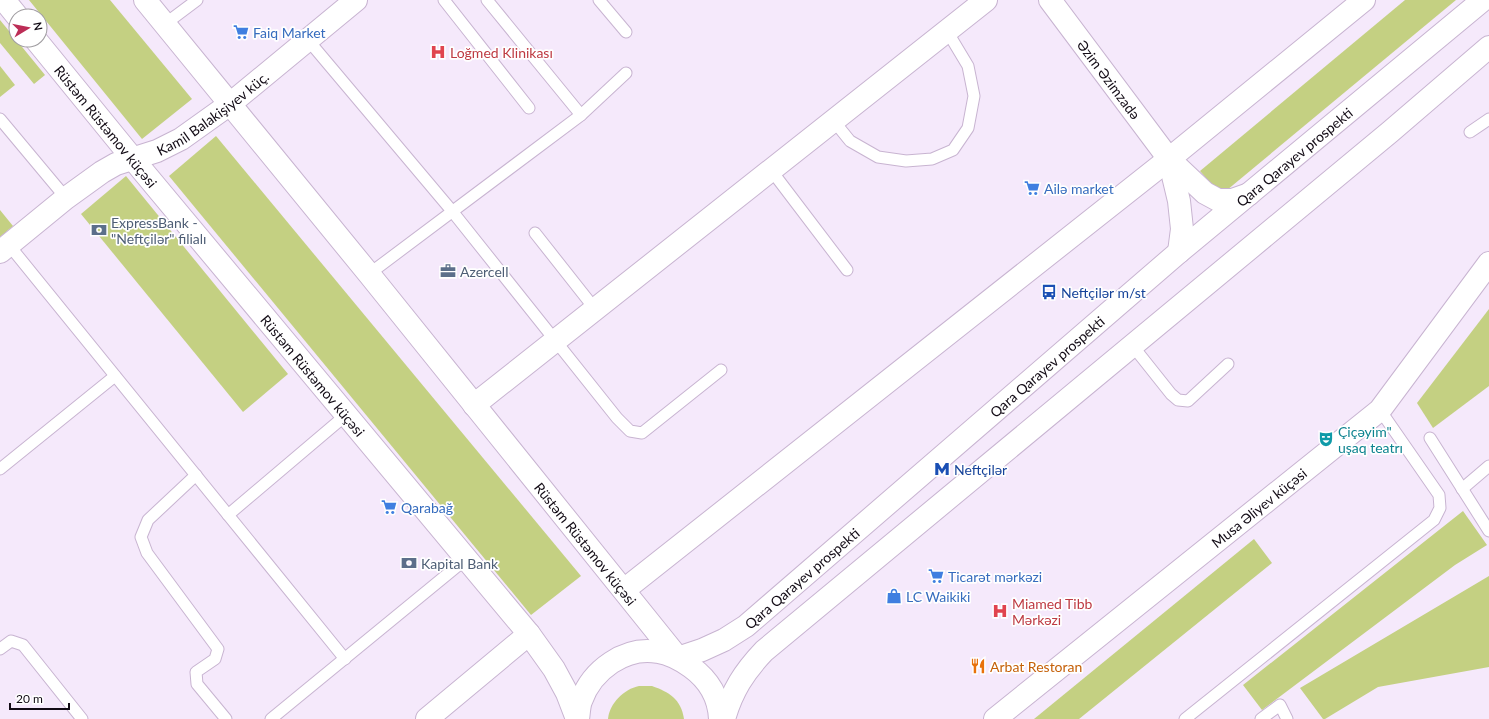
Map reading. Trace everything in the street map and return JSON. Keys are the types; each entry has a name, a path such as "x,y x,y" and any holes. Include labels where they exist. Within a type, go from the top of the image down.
{"main road":[{"path":"4,0 10,8"},
{"name":"Rüstəm Rüstəmov küçəsi","path":"145,0 369,274 678,658"},
{"name":"Kamil Balakişiyev küç.","path":"4,248 66,198 102,172 116,164 157,151 181,139 230,104 356,0"},
{"path":"474,405 986,0"},
{"name":"Əzim Əzimzadə","path":"1050,0 1169,159"},
{"name":"Qara Qarayev prospekti","path":"678,658 702,650 724,640 746,626 1179,252 1483,0"},
{"path":"624,590 1169,159 1354,3"},
{"path":"724,719 737,684 749,666 764,651 1383,137 1489,47"},
{"name":"Rüstəm Rüstəmov küçəsi","path":"43,48 529,634 554,669 567,693 577,719"},
{"path":"1169,159 1205,193 1218,200 1232,200 1249,194"},
{"path":"1169,159 1179,201 1182,229 1179,252"},
{"name":"Musa Əliyev küçəsi","path":"995,719 1380,410 1489,263"},
{"path":"427,719 529,634"},
{"path":"577,719 581,702 589,684 602,669 619,658 638,652 658,652 678,658 701,674 713,691 719,710 720,719"}],"lane":[{"path":"165,24 197,0"},
{"path":"444,0 529,108"},
{"path":"487,0 581,115"},
{"path":"598,0 626,32"},
{"path":"833,120 850,141 878,157 906,162 932,159 953,150 968,128 974,96 968,66 947,30"},
{"path":"308,40 452,211 617,418 630,430 642,433 721,370"},
{"path":"369,274 581,115 626,73"},
{"path":"1470,132 1489,118"},
{"path":"0,119 66,198"},
{"path":"771,170 847,270"},
{"path":"535,233 595,309"},
{"path":"4,248 115,376 345,659"},
{"path":"1132,345 1171,394 1178,400 1188,401 1228,364"},
{"path":"0,469 115,376"},
{"path":"1185,719 1434,520 1440,508 1439,495 1380,410"},
{"path":"228,515 346,415"},
{"path":"1430,438 1489,531"},
{"path":"1462,489 1489,466"},
{"path":"196,475 148,520 141,537 147,553 218,649 215,659 196,672 197,684 226,719"},
{"path":"271,719 466,559"},
{"path":"0,649 11,641 23,645 82,719"},
{"path":"1261,719 1280,706 1287,719"}],"green space":[{"path":"29,0 110,0 192,99 142,139 48,23 48,8 36,8"},
{"path":"1405,0 1456,0 1221,195 1200,171"},
{"path":"0,20 8,30 8,48 23,48 45,75 34,84 0,43"},
{"path":"0,66 15,85 0,97"},
{"path":"216,136 581,576 531,615 169,176"},
{"path":"126,176 288,374 243,412 81,214"},
{"path":"0,210 13,226 0,237"},
{"path":"1489,309 1489,386 1433,428 1417,403"},
{"path":"1463,511 1487,545 1455,565 1262,710 1243,685"},
{"path":"1254,539 1272,563 1079,719 1034,719"},
{"path":"1489,576 1489,667 1378,687 1325,719 1323,719 1300,688"},
{"path":"639,686 652,686 669,694 677,701 684,719 608,719 614,703 628,690"}],"place":[{"name":"Faiq Market","path":"241,32"},
{"name":"Loğmed Klinikası","path":"438,52"},
{"name":"Ailə market","path":"1032,188"},
{"name":"ExpressBank - \"Neftçilər\" filialı","path":"99,230"},
{"name":"Azercell","path":"448,271"},
{"name":"Neftçilər m/st","path":"1049,292"},
{"name":"Çiçəyim\" uşaq teatrı","path":"1326,439"},
{"name":"Neftçilər","path":"942,469"},
{"name":"Qarabağ","path":"389,507"},
{"name":"Kapital Bank","path":"409,563"},
{"name":"Ticarət mərkəzi","path":"936,576"},
{"name":"LC Waikiki","path":"894,596"},
{"name":"Miamed Tibb Mərkəzi","path":"1000,611"},
{"name":"Arbat Restoran","path":"978,666"}]}
